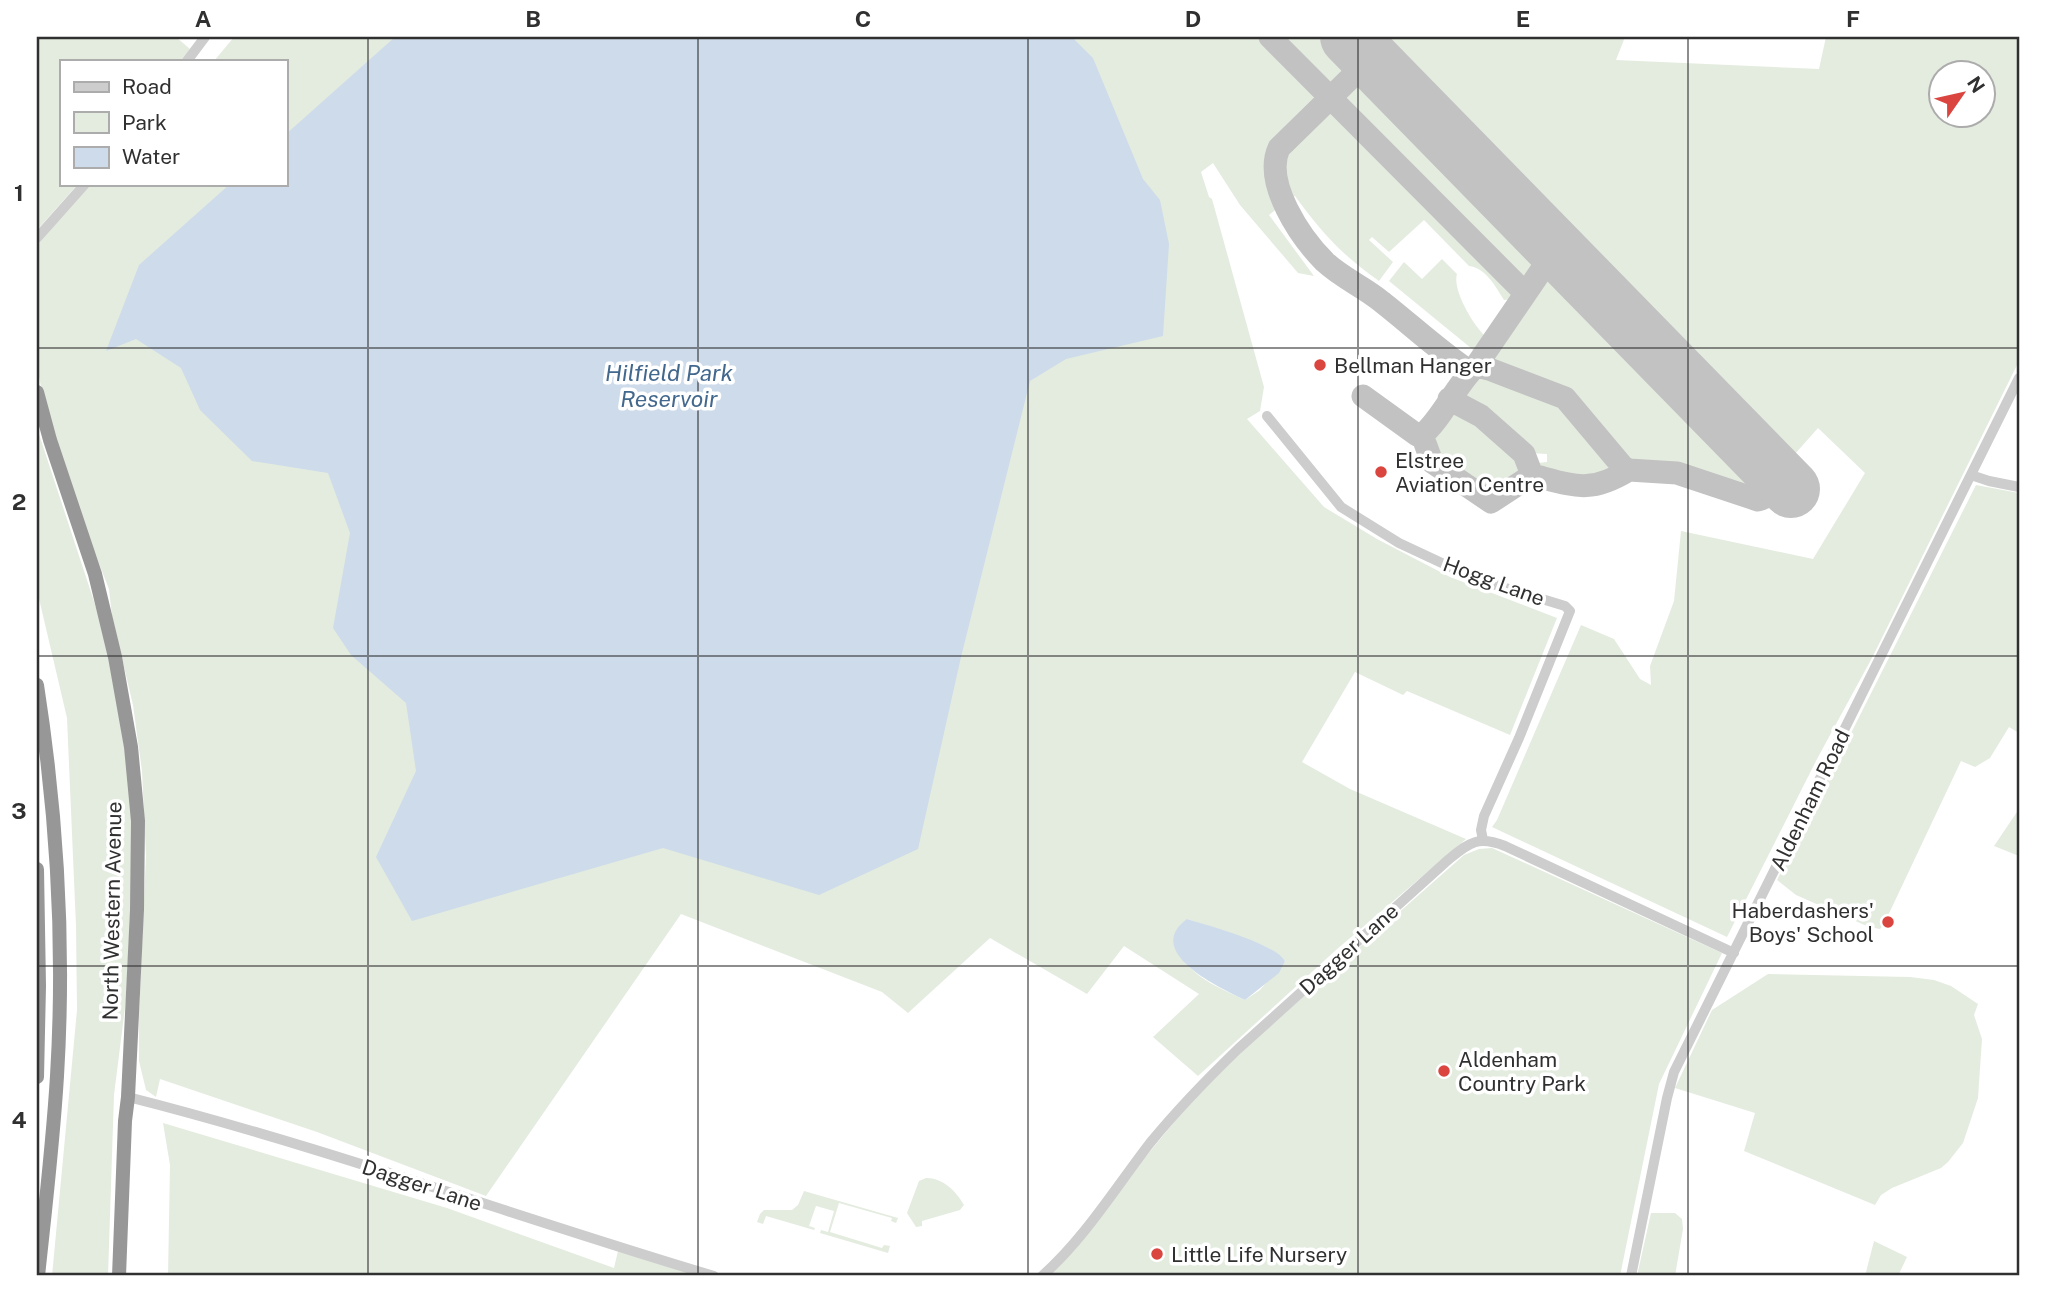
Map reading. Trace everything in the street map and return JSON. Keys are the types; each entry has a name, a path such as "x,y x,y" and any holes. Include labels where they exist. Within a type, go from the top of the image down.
{"highway":[{"name":"North Western Avenue","path":"37,392 50,440 95,574 131,747 138,821 137,910 119,1276"},
{"path":"37,685 55,839 60,975 55,1107 38,1276"},
{"path":"37,869 37,1077"}],"street":[{"path":"188,60 205,37"},
{"path":"37,238 83,186"},
{"name":"Aldenham Road","path":"1631,1276 1670,1085 1685,1048 2019,378"},
{"name":"Hogg Lane","path":"1267,416 1341,507 1399,542 1465,574 1565,606 1570,611 1519,738 1483,816 1483,840"},
{"path":"1971,475 2019,487"},
{"path":"1483,840 1505,846 1734,953"},
{"name":"Dagger Lane","path":"1042,1276 1074,1242 1153,1140 1238,1049 1448,860 1466,846 1483,840"},
{"name":"Dagger Lane","path":"128,1097 281,1140 714,1276"}],"green space":[{"path":"37,37 176,37 190,49 183,60 60,60 60,186 76,186 37,230"},
{"path":"234,37 1321,37 1532,252 1534,265 1526,283 1513,299 1504,300 1485,274 1469,266 1424,220 1389,252 1372,237 1369,240 1393,262 1379,281 1333,243 1295,196 1286,200 1278,160 1270,165 1279,207 1269,215 1314,276 1298,273 1240,205 1213,163 1201,172 1212,199 1264,387 1260,411 1247,419 1324,507 1377,539 1450,577 1557,618 1510,735 1407,691 1403,695 1355,672 1302,762 1350,789 1466,839 1336,950 1198,1076 1153,1037 1199,994 1124,946 1087,994 990,938 908,1013 882,992 681,914 486,1196 317,1132 160,1079 156,1097 146,1090 139,1061 146,856 142,771 133,705 112,616 109,589 78,510 41,387 37,365 37,245 88,186 287,186 287,60 215,60","holes":["1187,919 1269,949 1285,961 1260,990 1245,1000 1201,977 1180,956"]},
{"path":"1375,37 1625,37 1616,60 1819,69 1826,37 2019,37 2019,361 1873,656 1817,759 1727,937 1492,827 1581,625 1614,639 1640,679 1651,685 1650,666 1674,601 1681,531 1813,559 1865,473 1818,428 1794,455 1786,458"},
{"path":"1442,259 1457,274 1456,281 1465,308 1487,338 1477,353 1389,281 1404,262 1422,279"},
{"path":"1548,273 1557,277 1758,484 1756,495 1672,466 1634,466 1627,463 1567,394 1486,363 1541,279"},
{"path":"1487,371 1527,385 1566,404 1617,467 1617,472 1597,478 1575,479 1553,475 1533,467 1547,462 1547,454 1529,453 1486,414 1460,401 1478,375"},
{"path":"1455,408 1481,421 1523,462 1522,468 1491,492 1443,461 1435,438"},
{"path":"37,428 107,641 129,776 133,851 126,1000 114,1095 108,1276 52,1276 77,1010 76,926 67,718 37,590"},
{"path":"1976,485 2019,493 2019,733 2009,727 1990,758 1975,767 1961,761 1884,924 1880,929 1869,927 1796,895 1777,880"},
{"path":"2019,809 2019,856 1994,846"},
{"name":"Aldenham Country Park","path":"1492,848 1722,953 1659,1084 1620,1276 1047,1276 1195,1097 1235,1057 1464,855 1479,849"},
{"path":"1768,974 1910,977 1934,980 1951,986 1978,1004 1974,1015 1982,1039 1978,1098 1963,1143 1948,1162 1941,1168 1892,1188 1881,1195 1875,1205 1744,1151 1755,1113 1675,1088 1712,1010"},
{"path":"163,1123 447,1208 614,1268 618,1251 698,1276 168,1276 170,1165"},
{"path":"926,1178 938,1180 948,1186 964,1205 960,1210 922,1221 922,1226 916,1227 907,1213 919,1181"},
{"path":"804,1191 898,1218 896,1223 891,1221 892,1218 839,1203 830,1232 882,1248 884,1245 890,1246 888,1253 820,1233 821,1230 828,1232 834,1211 816,1206 809,1226 815,1228 814,1230 766,1216 763,1224 757,1222 764,1210 792,1210 798,1205"},
{"path":"1651,1213 1675,1213 1682,1219 1683,1229 1675,1276 1637,1276"},
{"path":"1874,1241 1907,1257 1898,1276 1865,1276"}],"water":[{"name":"Hilfield Park Reservoir","path":"395,37 1072,37 1093,58 1143,179 1160,200 1169,244 1163,336 1066,359 1030,381 961,657 918,849 819,895 663,848 412,921 376,857 416,771 406,703 351,655 333,628 350,533 328,473 252,461 200,410 181,368 136,339 106,351 139,265 228,186 287,186 287,133"},
{"path":"1187,919 1269,948 1285,961 1279,973 1245,1000 1219,987 1179,956 1174,944 1176,931"}],"taxiway":[{"path":"1270,37 1525,293"},
{"path":"1370,59 1279,148 1275,162 1280,193 1287,209 1315,252 1466,369 1489,369 1565,398 1623,467 1629,470 1677,473 1758,500 1773,489 1773,471"},
{"path":"1540,233 1548,248 1545,265"},
{"path":"1422,435 1436,421 1476,366 1545,265 1558,259 1570,263"},
{"path":"1363,396 1417,435 1422,435 1432,462 1491,502 1532,475 1582,486 1615,478 1629,470"},
{"path":"1449,399 1481,416 1524,454 1532,475"}],"runway":[{"path":"1349,37 1791,489"}],"place":[{"name":"Bellman Hanger","path":"1320,365"},
{"name":"Elstree Aviation Centre","path":"1381,472"},
{"name":"Haberdashers' Boys' School","path":"1888,922"},
{"name":"Aldenham Country Park","path":"1444,1071"},
{"name":"Little Life Nursery","path":"1157,1254"}]}
